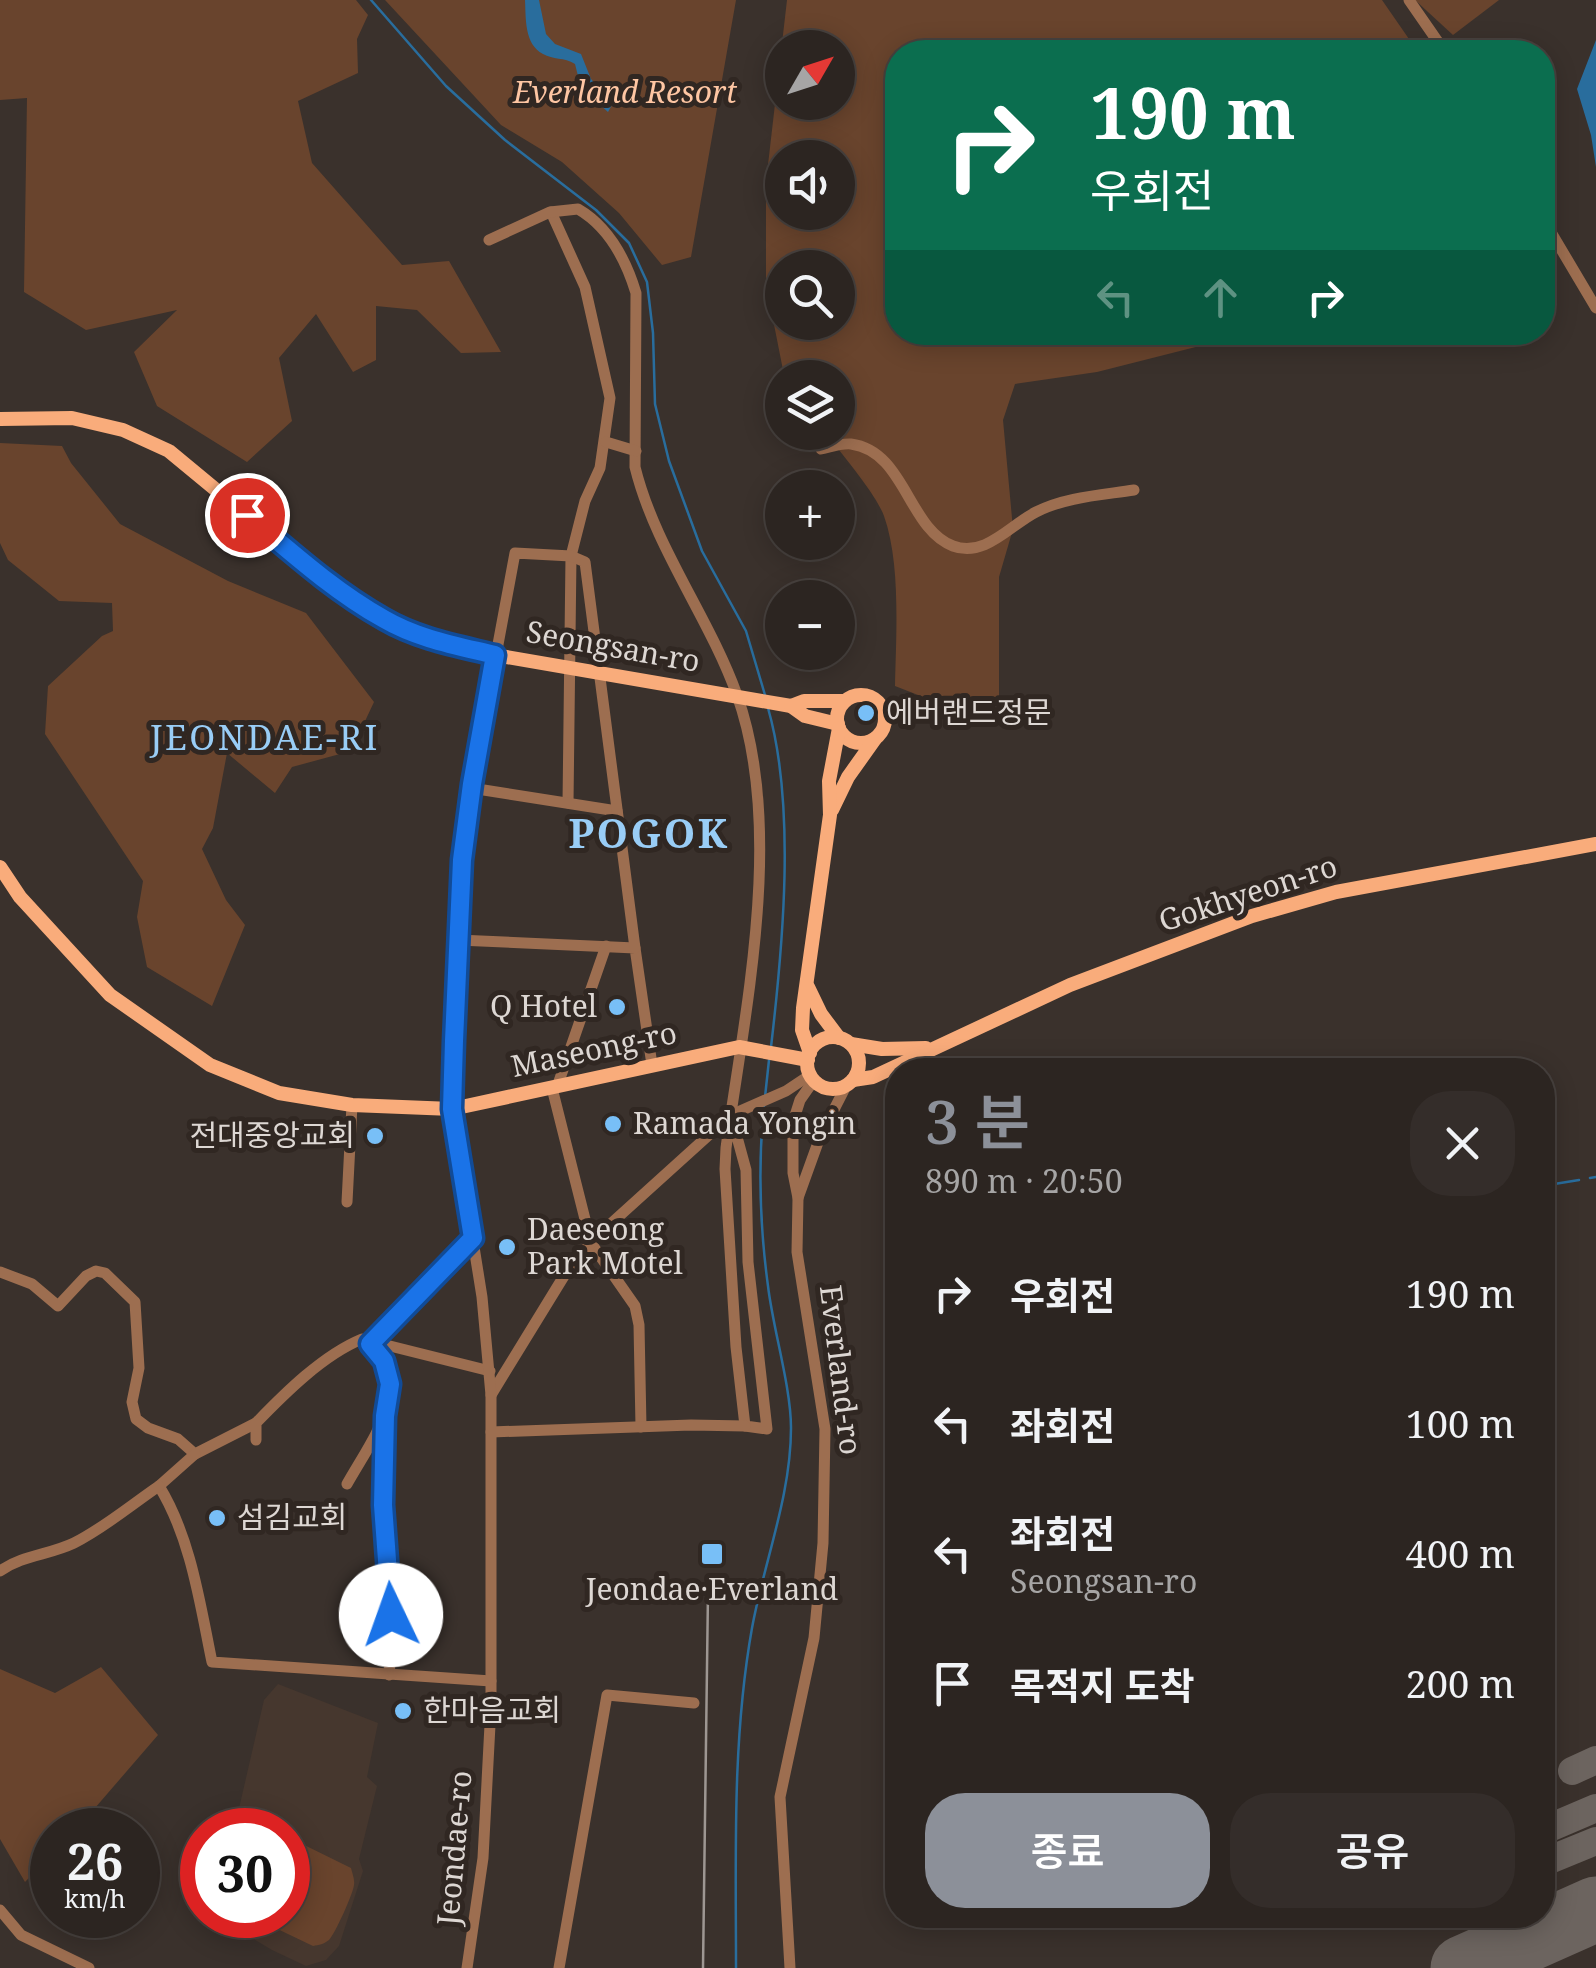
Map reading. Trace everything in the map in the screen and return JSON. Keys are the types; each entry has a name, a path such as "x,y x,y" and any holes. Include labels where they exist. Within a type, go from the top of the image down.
{"main road":[{"name":"Seongsan-ro","path":"0,419 72,418 123,430 169,450 325,580 385,620 428,639 495,655 791,706"},
{"path":"830,815 848,777 876,738 884,725 885,717 876,700 860,694 844,701 804,700 791,706 805,716 838,726 851,740 868,742 876,738"},
{"path":"810,1067 802,1030 830,815 829,781 838,712 844,701"},
{"name":"Gokhyeon-ro","path":"912,1058 1070,985 1252,916 1336,892 1596,844"},
{"name":"Maseong-ro","path":"0,867 20,897 110,995 210,1066 279,1093 352,1105 452,1109 652,1064 743,1048"},
{"path":"743,1048 790,1055 810,1067 828,1089 849,1083 857,1074 858,1058 822,1014 808,986"},
{"path":"810,1067 819,1042 845,1041 882,1049 932,1048"},
{"name":"Gokhyeon-ro","path":"849,1083 885,1071"}],"street":[{"path":"1409,0 1436,40"},
{"path":"489,240 551,212 578,209 604,229 630,272 636,293 635,467 645,502 742,697 755,765 759,886 743,1048 725,1169 745,1426"},
{"path":"551,212 585,287 610,398 600,468 584,501 571,556 568,803"},
{"path":"1555,239 1596,308"},
{"path":"606,442 636,451"},
{"path":"855,445 880,457 930,529 953,546 976,549 1034,513 1058,503 1134,490"},
{"name":"Jeondae-ro","path":"467,1968 483,1858 491,1681 491,1394 473,1238 452,1109 462,860 471,788 514,553 571,556"},
{"path":"571,556 584,562 652,1064"},
{"path":"471,788 617,811"},
{"path":"458,940 634,948"},
{"path":"606,946 554,1087 591,1243 635,1306 639,1324 641,1427"},
{"path":"491,1394 564,1276 591,1243 731,1115 786,1091 810,1067"},
{"name":"Everland-ro","path":"790,1968 780,1797 814,1638 823,1543 825,1454 821,1392 797,1252 798,1198 792,1173 793,1122 810,1067"},
{"path":"798,1198 820,1137 849,1083"},
{"path":"347,1202 352,1105"},
{"path":"490,1432 691,1424 767,1429 748,1262 746,1170 731,1115"},
{"path":"370,1344 473,1238"},
{"path":"0,1272 32,1284 58,1306 86,1276 96,1271 104,1273 124,1291 138,1308 138,1368 132,1402 136,1419 148,1428 178,1438 195,1454"},
{"path":"0,1571 28,1556 58,1550 79,1540 159,1486 195,1454 256,1423 340,1351 362,1340 490,1371"},
{"path":"370,1344 384,1361 390,1384 385,1416 383,1505 392,1639 389,1675"},
{"path":"348,1484 385,1416"},
{"path":"256,1423 256,1440"},
{"path":"159,1486 172,1506 190,1565 212,1662 491,1681"},
{"path":"559,1968 606,1695 694,1703"},
{"path":"0,1910 21,1934 89,1968"}],"shaded area":[{"path":"278,1684 378,1723 367,1777 377,1786 359,1859 363,1871 339,1946 326,1960 306,1966 252,1938 310,1938 310,1808 239,1808 264,1700"}],"green space":[{"path":"0,0 356,0 368,15 357,39 358,73 298,101 312,163 402,265 449,261 501,352 461,353 417,310 376,306 376,360 353,372 316,314 279,358 292,421 247,462 157,406 134,352 177,310 86,330 24,292 27,98 0,100"},
{"name":"Everland Resort","path":"385,0 736,0 691,257 662,265 619,213 562,162 501,125"},
{"path":"787,0 1382,0 1410,40 885,40 885,345 1204,345 1097,372 1015,384 1003,420 1013,529 999,577 999,698 941,704 895,686 896,600 889,535 873,496 839,450 855,450 855,360 781,360 777,340 855,340 855,250 766,250 766,230 855,230 855,140 771,140 773,120 855,120 855,30 784,30"},
{"path":"1415,0 1499,0 1453,35"},
{"path":"0,443 62,446 120,524 228,581 306,613 374,702 351,751 292,767 275,793 227,753 213,828 202,849 226,900 245,925 212,1006 147,967 137,917 143,881 45,734 48,686 102,636 113,631 112,603 59,601 8,560 0,543"},
{"path":"101,1667 158,1735 95,1808 30,1808 30,1877 25,1882 0,1839 0,1669 55,1693"},
{"path":"310,1848 351,1868 354,1883 332,1936 313,1946 296,1938 310,1938"}],"water":[{"path":"525,0 539,0 546,34 555,44 581,54 591,79 613,103 608,112 581,88 575,64 547,56 532,44"},
{"path":"1596,40 1596,167 1577,89"}],"waterway":[{"path":"371,0 446,86 505,140 596,210 629,243 647,282 655,404 669,461 702,551 746,631 765,695"},
{"path":"768,708 777,747 784,831 783,921 771,1047"},
{"path":"765,1097 769,1060"},
{"path":"736,1968 736,1798 741,1712 752,1628 787,1479 791,1428 763,1241 764,1105"},
{"path":"1590,1178 1596,1177"},
{"path":"1555,1184 1579,1180"}],"taxiway":[{"path":"1572,1771 1596,1760"},
{"path":"1555,1825 1596,1808"},
{"path":"1555,1858 1596,1841"}],"runway":[{"path":"1555,1927 1596,1909"},
{"path":"1463,1968 1553,1928"}],"tram line":[{"path":"703,1968 708,1592"}],"place":[{"name":"에버랜드정문","path":"866,713"},
{"name":"Q Hotel","path":"617,1007"},
{"name":"Ramada Yongin","path":"613,1124"},
{"name":"전대중앙교회","path":"375,1136"},
{"name":"Daeseong Park Motel","path":"507,1247"},
{"name":"섬김교회","path":"217,1518"},
{"name":"Jeondae·Everland","path":"712,1554"},
{"name":"한마음교회","path":"403,1711"}],"district":[{"name":"JEONDAE-RI","path":"265,738"},
{"name":"POGOK","path":"649,834"}],"route":[{"path":"247,515 325,580 385,620 428,639 495,655 462,860 454,1041 452,1109 473,1238 370,1344 384,1361 390,1384 385,1416 383,1505 391,1615"}]}
